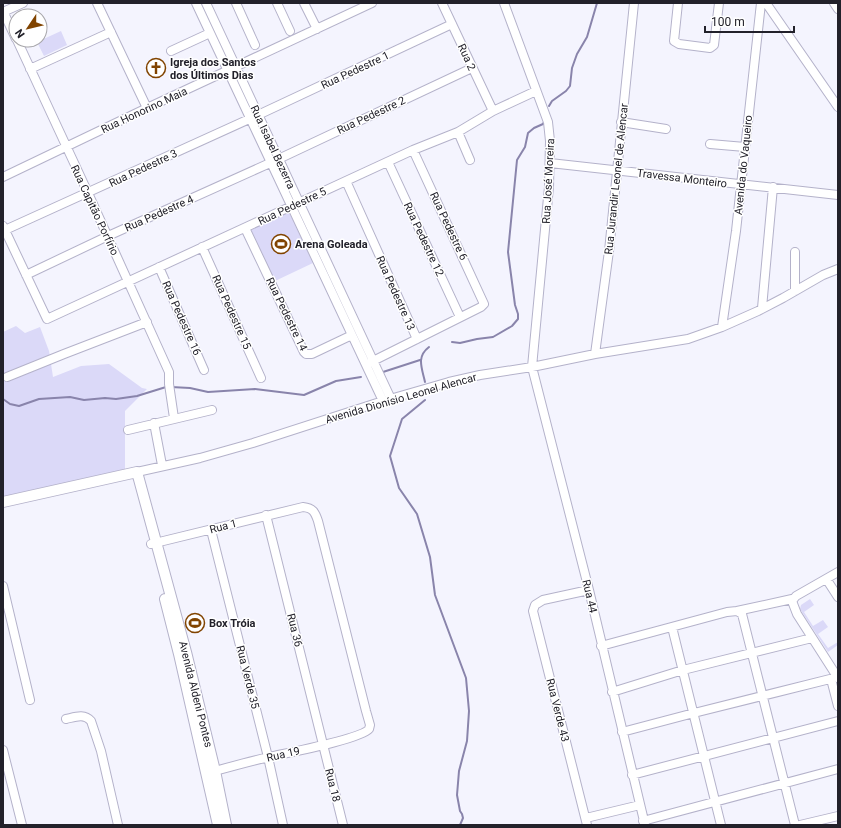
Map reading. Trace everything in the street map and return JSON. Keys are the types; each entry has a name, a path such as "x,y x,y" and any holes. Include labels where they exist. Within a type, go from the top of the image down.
{"main road":[{"name":"Avenida Dionísio Leonel Alencar","path":"3,502 134,472"},
{"name":"Avenida Aldeni Pontes","path":"134,472 153,543 218,825"},
{"name":"Avenida Aldeni Pontes","path":"153,543 186,652 215,771 226,825"}],"street":[{"path":"3,11 23,3"},
{"path":"97,3 146,108"},
{"name":"Rua Isabel Bezerra","path":"206,3 258,115 274,161"},
{"path":"236,3 256,46"},
{"path":"277,3 290,31"},
{"path":"304,3 317,29"},
{"name":"Rua Honorino Maia","path":"3,177 146,108 317,29 360,5 372,3"},
{"name":"Rua 2","path":"442,3 493,111"},
{"name":"Rua José Moreira","path":"504,3 548,122 550,133 550,163 546,223 532,367"},
{"name":"Rua Jurandir Leonel de Alencar","path":"596,354 609,251 634,3"},
{"path":"678,3 674,41 679,44 710,48 714,45 719,3"},
{"name":"Avenida do Vaqueiro","path":"722,327 741,184 761,3"},
{"path":"766,3 838,107"},
{"path":"834,3 838,9"},
{"name":"Rua Isabel Bezerra","path":"199,4 227,71 250,119 274,161 369,362 383,401"},
{"name":"Rua Capitão Porfírio","path":"3,11 8,22"},
{"name":"Rua Pedestre 1","path":"258,115 452,24"},
{"path":"30,69 111,32"},
{"path":"171,51 210,32"},
{"name":"Rua Capitão Porfírio","path":"20,48 108,236 169,372 169,385 174,418"},
{"name":"Rua Pedestre 2","path":"274,161 472,68"},
{"name":"Rua Pedestre 5","path":"26,275 47,319 413,150 458,132 493,111 536,91"},
{"name":"Rua Pedestre 3","path":"4,228 88,193 258,115"},
{"path":"621,122 666,129"},
{"path":"458,132 470,160"},
{"path":"710,144 745,147"},
{"name":"Rua Pedestre 6","path":"413,150 484,302 481,307 460,317"},
{"name":"Rua Pedestre 4","path":"26,275 274,161"},
{"name":"Rua Pedestre 12","path":"388,162 460,317"},
{"name":"Travessa Monteiro","path":"550,163 838,195"},
{"name":"Rua Pedestre 13","path":"346,181 417,339"},
{"path":"762,308 773,187"},
{"name":"Rua Isabel Bezerra","path":"295,205 352,335 391,399"},
{"path":"4,228 26,275"},
{"name":"Rua Pedestre 14","path":"245,228 304,352 306,354 312,354 352,335"},
{"name":"Rua Pedestre 15","path":"202,247 261,378"},
{"path":"795,291 796,252"},
{"name":"Rua Pedestre 16","path":"159,267 204,370"},
{"name":"Avenida Dionísio Leonel Alencar","path":"134,472 200,458 253,443 383,401 464,378 688,339 722,327 762,308 823,275 838,269"},
{"path":"369,362 460,317"},
{"path":"7,377 147,322"},
{"name":"Rua 44","path":"532,367 589,590 644,823"},
{"path":"128,430 212,410"},
{"path":"154,423 162,465"},
{"name":"Rua 1","path":"153,543 211,530 295,508"},
{"name":"Rua 19","path":"215,771 268,757 324,745 363,733 369,729 370,725 315,512 308,508 295,508"},
{"name":"Rua 36","path":"266,515 324,745"},
{"name":"Rua Verde 35","path":"211,530 268,757 283,825"},
{"path":"601,646 727,612 792,599 827,580 838,572"},
{"path":"827,580 838,597"},
{"path":"3,586 30,700"},
{"name":"Rua Verde 43","path":"586,822 534,615 534,609 535,605 543,600 589,590"},
{"path":"792,599 792,604 835,678 838,706"},
{"path":"737,611 742,614 795,825"},
{"path":"672,627 721,825"},
{"path":"612,692 683,670 812,638"},
{"path":"622,732 762,695 835,678"},
{"path":"66,719 81,716 88,718 91,721 101,751 118,825"},
{"path":"632,775 838,721"},
{"name":"Rua 18","path":"324,745 343,825"},
{"path":"3,750 22,825"},
{"path":"644,823 716,801 838,769"},
{"path":"586,822 640,805"},
{"path":"800,825 838,816"}],"shaded area":[{"path":"61,31 67,45 44,56 40,48 48,48 48,37"},
{"name":"Arena Goleada","path":"289,212 313,263 275,281 251,230"},
{"path":"16,326 25,333 40,327 49,351 53,377 81,366 109,364 142,388 147,389 125,411 125,471 3,499 3,332"},
{"path":"810,599 814,605 804,612 813,626 823,620 828,627 818,634 828,648 838,642 838,645 828,652 800,609 801,605"}],"waterway":[{"path":"549,106 552,101 566,91 570,86 572,68 577,54 587,37 597,3"},
{"path":"452,342 460,343 493,337 512,326 518,319 508,252 517,160 525,147 528,133 534,128 543,124 545,120"},
{"path":"425,382 421,359 422,355 429,347"},
{"path":"383,372 420,360"},
{"path":"171,387 190,388 208,392 255,389 304,395 336,381 361,377"},
{"path":"3,399 10,404 19,406 39,399 70,397 84,400 105,398 116,399 137,396 166,387"},
{"path":"425,400 402,419 390,456 399,488 417,514 430,557 435,595 466,678 469,711 467,741 459,771 457,795 463,818 460,825"}],"place":[{"name":"Igreja dos Santos dos Últimos Dias","path":"156,68"},
{"name":"Arena Goleada","path":"281,244"},
{"name":"Box Tróia","path":"195,623"}]}
